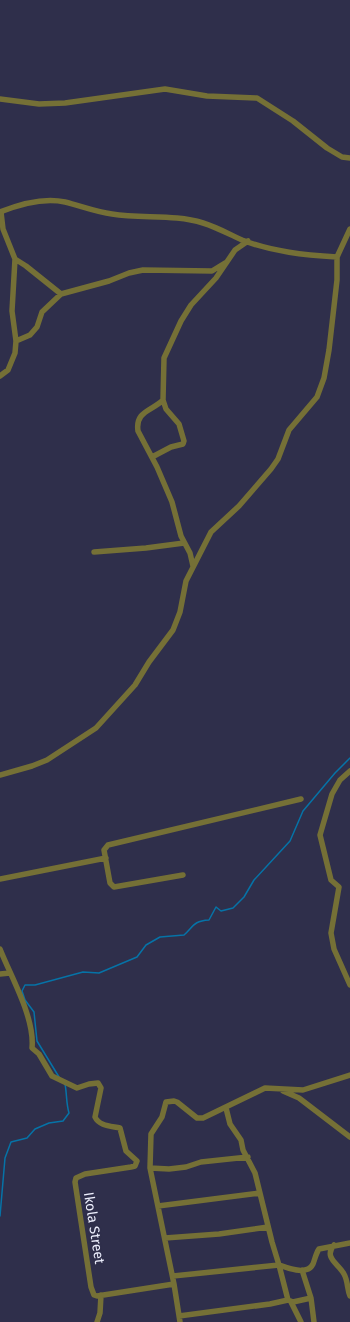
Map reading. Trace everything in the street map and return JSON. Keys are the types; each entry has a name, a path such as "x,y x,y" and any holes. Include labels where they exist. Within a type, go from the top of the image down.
{"street":[{"path":"0,99 38,104 65,103 165,89 207,96 257,98 293,121 327,148 342,157 350,158"},
{"path":"0,376 8,370 15,353 16,340 12,311 15,259 3,229 1,212 21,204 33,202 63,202 112,214 202,222 248,241 291,253 337,257"},
{"path":"0,775 47,760 96,728 105,720 135,685 149,662 173,630 180,612 186,581 211,532 239,506 271,469 278,459 289,430 316,398 324,378 329,350 338,280 337,257 350,229"},
{"path":"152,457 171,447 183,444 184,441 179,424 166,409 163,400 166,353 191,306 216,278 235,250 248,241"},
{"path":"15,259 61,294"},
{"path":"16,340 30,335 37,327 42,312 61,294 142,270 212,271 228,261"},
{"path":"163,400 139,416 137,425 138,431 152,457 172,502 184,543 190,553 193,567"},
{"path":"94,552 184,543"},
{"path":"350,770 340,780 332,794 320,835 331,880 339,887 331,933 334,948 350,985"},
{"path":"183,875 114,887 110,883 104,850 108,845 301,799"},
{"path":"0,879 106,858"},
{"name":"Ikola Street","path":"0,949 27,1014 33,1039 32,1048 39,1054 52,1076 77,1088 98,1083 101,1088 95,1117 96,1121 104,1125 120,1128 126,1151 137,1161 135,1166 131,1168 85,1174 76,1178 75,1182 91,1287 94,1295 101,1295"},
{"path":"0,974 10,973"},
{"path":"311,1298 179,1319 174,1284 150,1168 150,1134 162,1116 166,1102 177,1102 197,1118 206,1117 226,1108 256,1091 271,1087 294,1090 311,1089 350,1075"},
{"path":"278,1088 299,1098 350,1137"},
{"path":"226,1108 230,1124 241,1140 248,1157 260,1193 268,1227 290,1301 301,1322"},
{"path":"150,1168 169,1169 186,1167 201,1162 248,1157"},
{"path":"158,1206 260,1193"},
{"path":"165,1238 219,1234 268,1227"},
{"path":"172,1276 279,1265 302,1270 312,1266 319,1249 350,1243"},
{"path":"334,1245 330,1252 330,1256 332,1261 345,1275 350,1296"},
{"path":"302,1270 311,1298 314,1322"},
{"path":"97,1322 100,1313 101,1295 174,1284"}],"waterway":[{"path":"59,1077 37,1041 34,1012 25,1000 22,991 25,985 35,985 83,972 99,973 137,957 146,945 160,937 184,935 197,923 209,920 216,907 221,911 233,908 244,897 254,880 290,841 303,811 335,773 350,758"},
{"path":"0,1216 5,1158 11,1142 27,1138 35,1129 49,1123 63,1121 69,1113 65,1084"}]}
